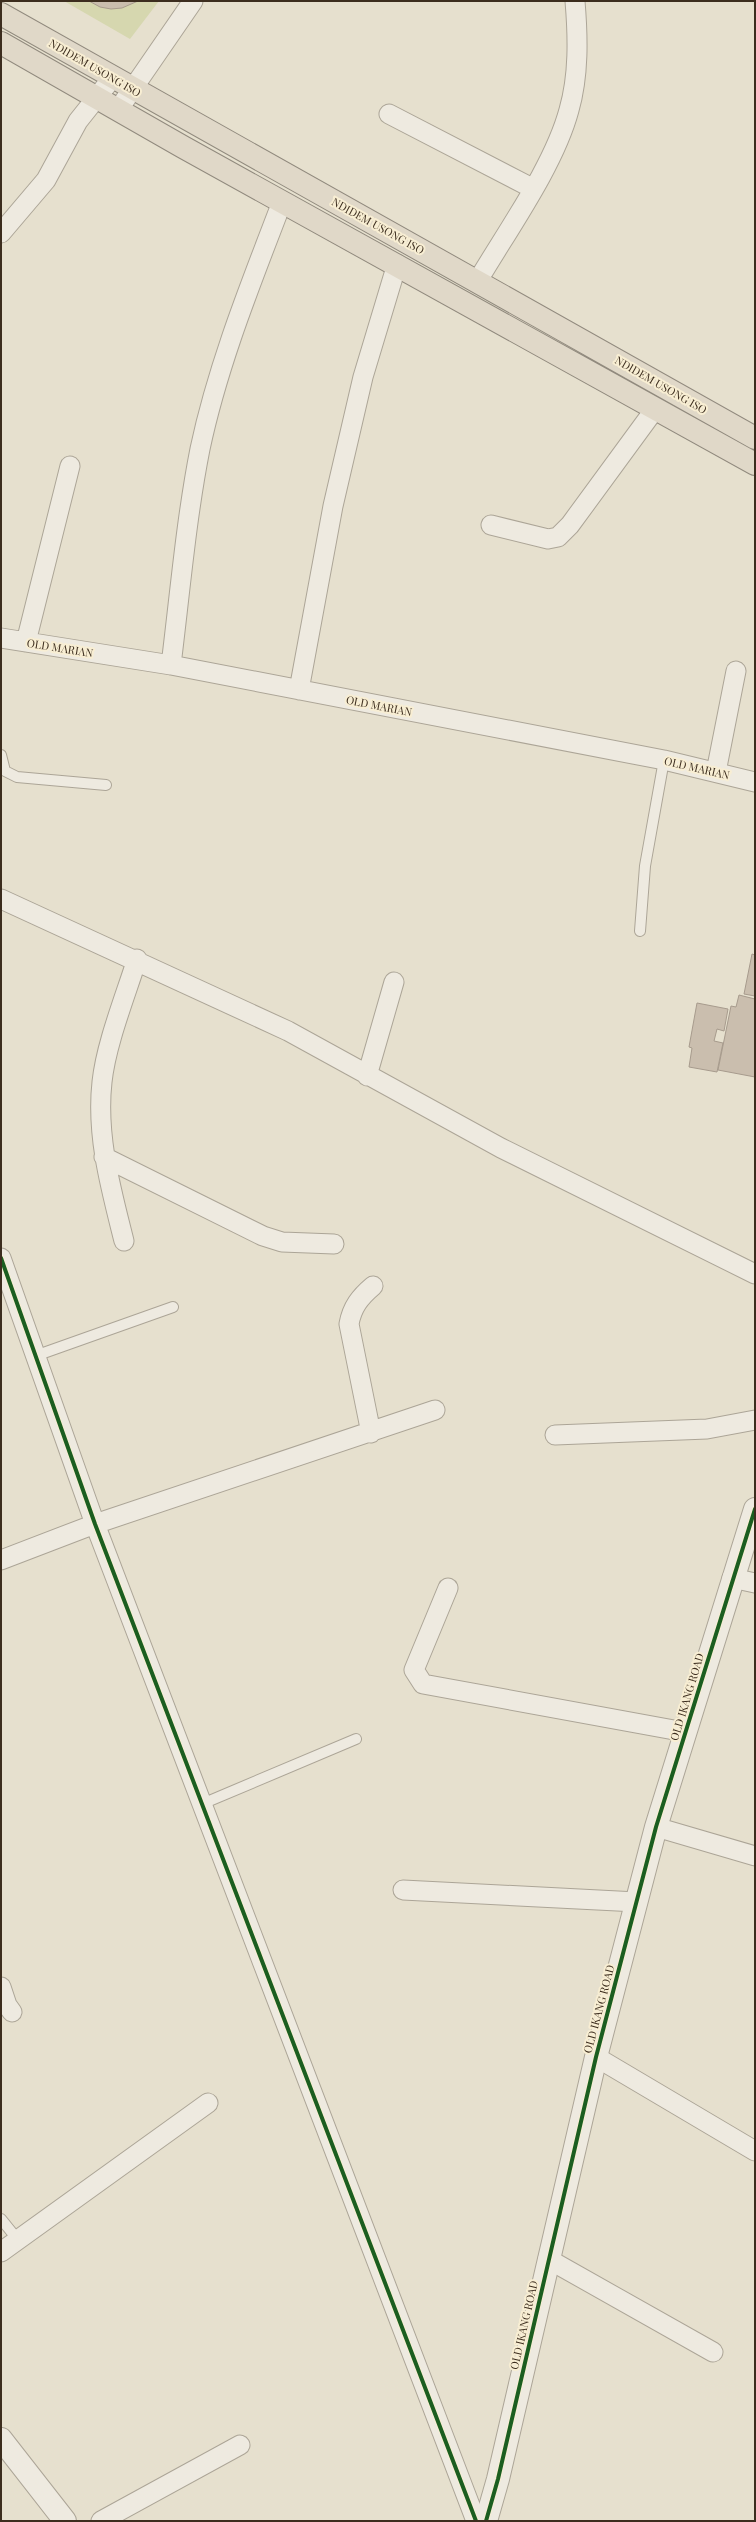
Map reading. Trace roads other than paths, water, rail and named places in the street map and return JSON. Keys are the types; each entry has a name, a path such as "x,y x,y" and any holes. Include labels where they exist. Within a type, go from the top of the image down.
{"highway":[{"name":"NDIDEM USONG ISO","path":"1,14 755,438"},
{"name":"NDIDEM USONG ISO","path":"1,43 99,97 118,110 282,202 397,264 755,464"}],"street":[{"path":"118,110 193,1"},
{"path":"477,282 561,136 569,109 575,79 577,48 575,1"},
{"path":"1,233 46,180 78,121 99,97 113,77"},
{"path":"389,114 532,188"},
{"path":"171,665 200,449 216,382 245,298 282,202"},
{"path":"299,690 333,506 363,378 397,264"},
{"path":"491,525 548,539 558,536 570,525 655,408"},
{"path":"26,642 70,466"},
{"name":"OLD MARIAN","path":"1,638 171,665 664,760 755,782"},
{"path":"716,772 736,671"},
{"path":"1,899 137,959 288,1031 501,1148 755,1274"},
{"path":"124,1241 104,1158 100,1103 102,1081 137,959"},
{"path":"368,1076 394,982"},
{"path":"104,1158 263,1236 282,1242 334,1244"},
{"path":"1,1258 8,1303 35,1356 95,1524 476,2521"},
{"path":"371,1433 349,1324 351,1311 360,1297 373,1286"},
{"path":"1,1560 95,1524 371,1433 435,1410"},
{"path":"555,1435 707,1429 755,1420"},
{"name":"OLD IKANG ROAD","path":"486,2521 498,2479 596,2056 656,1827 732,1578 755,1509"},
{"path":"732,1578 755,1584"},
{"path":"448,1588 414,1670 423,1684 685,1732"},
{"path":"656,1827 755,1856"},
{"path":"402,1890 637,1902"},
{"path":"1,1987 7,2005 12,2012"},
{"path":"596,2056 722,2129 755,2151"},
{"path":"1,2252 208,2103"},
{"path":"548,2260 714,2352"},
{"path":"1,2439 65,2521"},
{"path":"101,2521 240,2445"}],"lane":[{"path":"1,755 5,771 17,776 106,785"},
{"path":"640,931 645,866 664,760"},
{"path":"35,1356 173,1307"},
{"path":"202,1804 356,1739"},
{"path":"1,2219 18,2240"}]}
